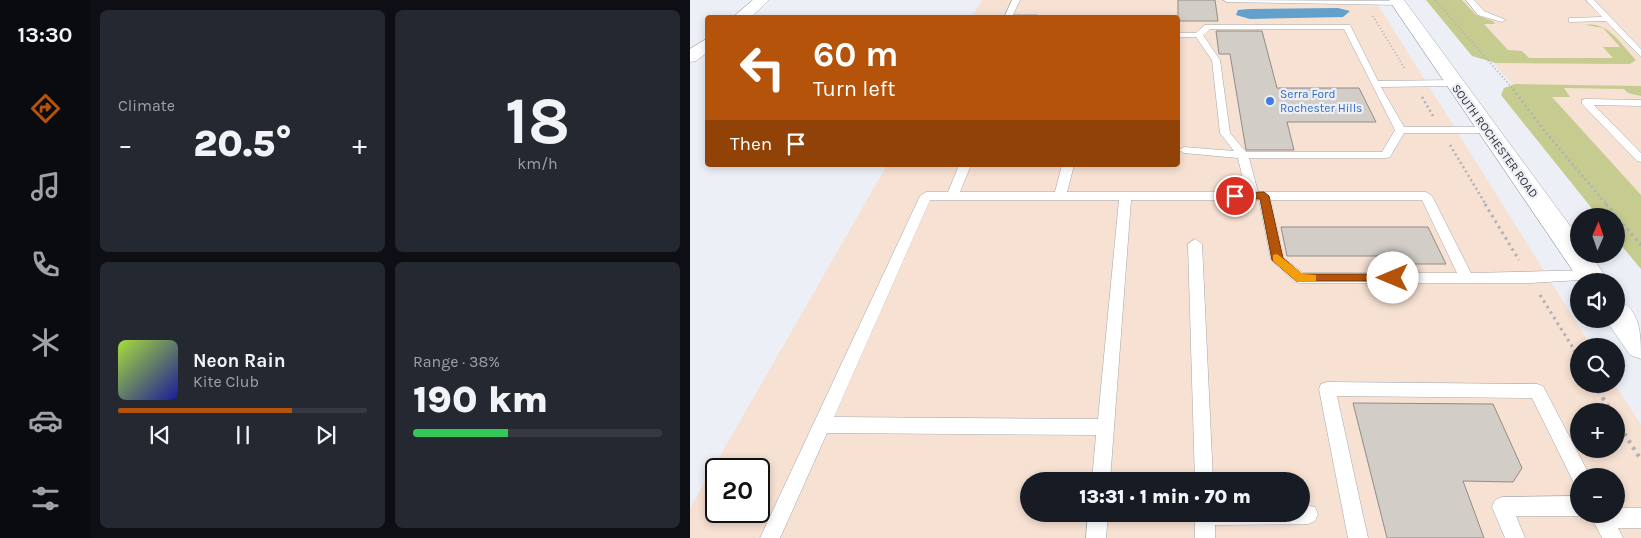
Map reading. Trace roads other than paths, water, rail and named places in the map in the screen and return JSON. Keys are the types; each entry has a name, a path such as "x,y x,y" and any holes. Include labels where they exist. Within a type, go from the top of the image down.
{"main road":[{"path":"744,15 762,0"},
{"name":"SOUTH ROCHESTER ROAD","path":"1397,1 1453,83 1589,273"},
{"path":"690,57 705,45"},
{"path":"1625,324 1641,346"}],"lane":[{"path":"1009,15 1016,0"},
{"path":"1227,0 1397,1"},
{"path":"1470,0 1481,12 1502,20"},
{"path":"1590,0 1641,54"},
{"path":"1572,20 1608,19"},
{"path":"1180,35 1198,35 1208,27 1347,27 1400,130"},
{"path":"1198,35 1216,60 1225,133 1243,155 1259,196 1278,260 1300,278 1570,278"},
{"path":"1375,84 1453,83"},
{"path":"1641,103 1585,102 1641,160"},
{"path":"1184,150 1243,155 1386,155 1400,130"},
{"path":"1400,130 1487,130"},
{"path":"952,196 964,167"},
{"path":"1060,197 1068,167"},
{"path":"770,538 926,196 1426,196 1467,278"},
{"path":"1102,472 1125,197"},
{"path":"1195,244 1204,472"},
{"path":"1358,538 1327,389 1537,391 1577,468"},
{"path":"822,424 1106,427"},
{"path":"1515,538 1502,507 1570,506"},
{"path":"1625,517 1641,518"},
{"path":"1096,538 1097,522"},
{"path":"1205,522 1205,538"},
{"path":"1605,523 1613,538"}],"water":[{"path":"1338,8 1350,11 1343,17 1250,19 1236,15 1238,10 1249,9"}],"place":[{"name":"Serra Ford Rochester Hills","path":"1270,101"}]}
